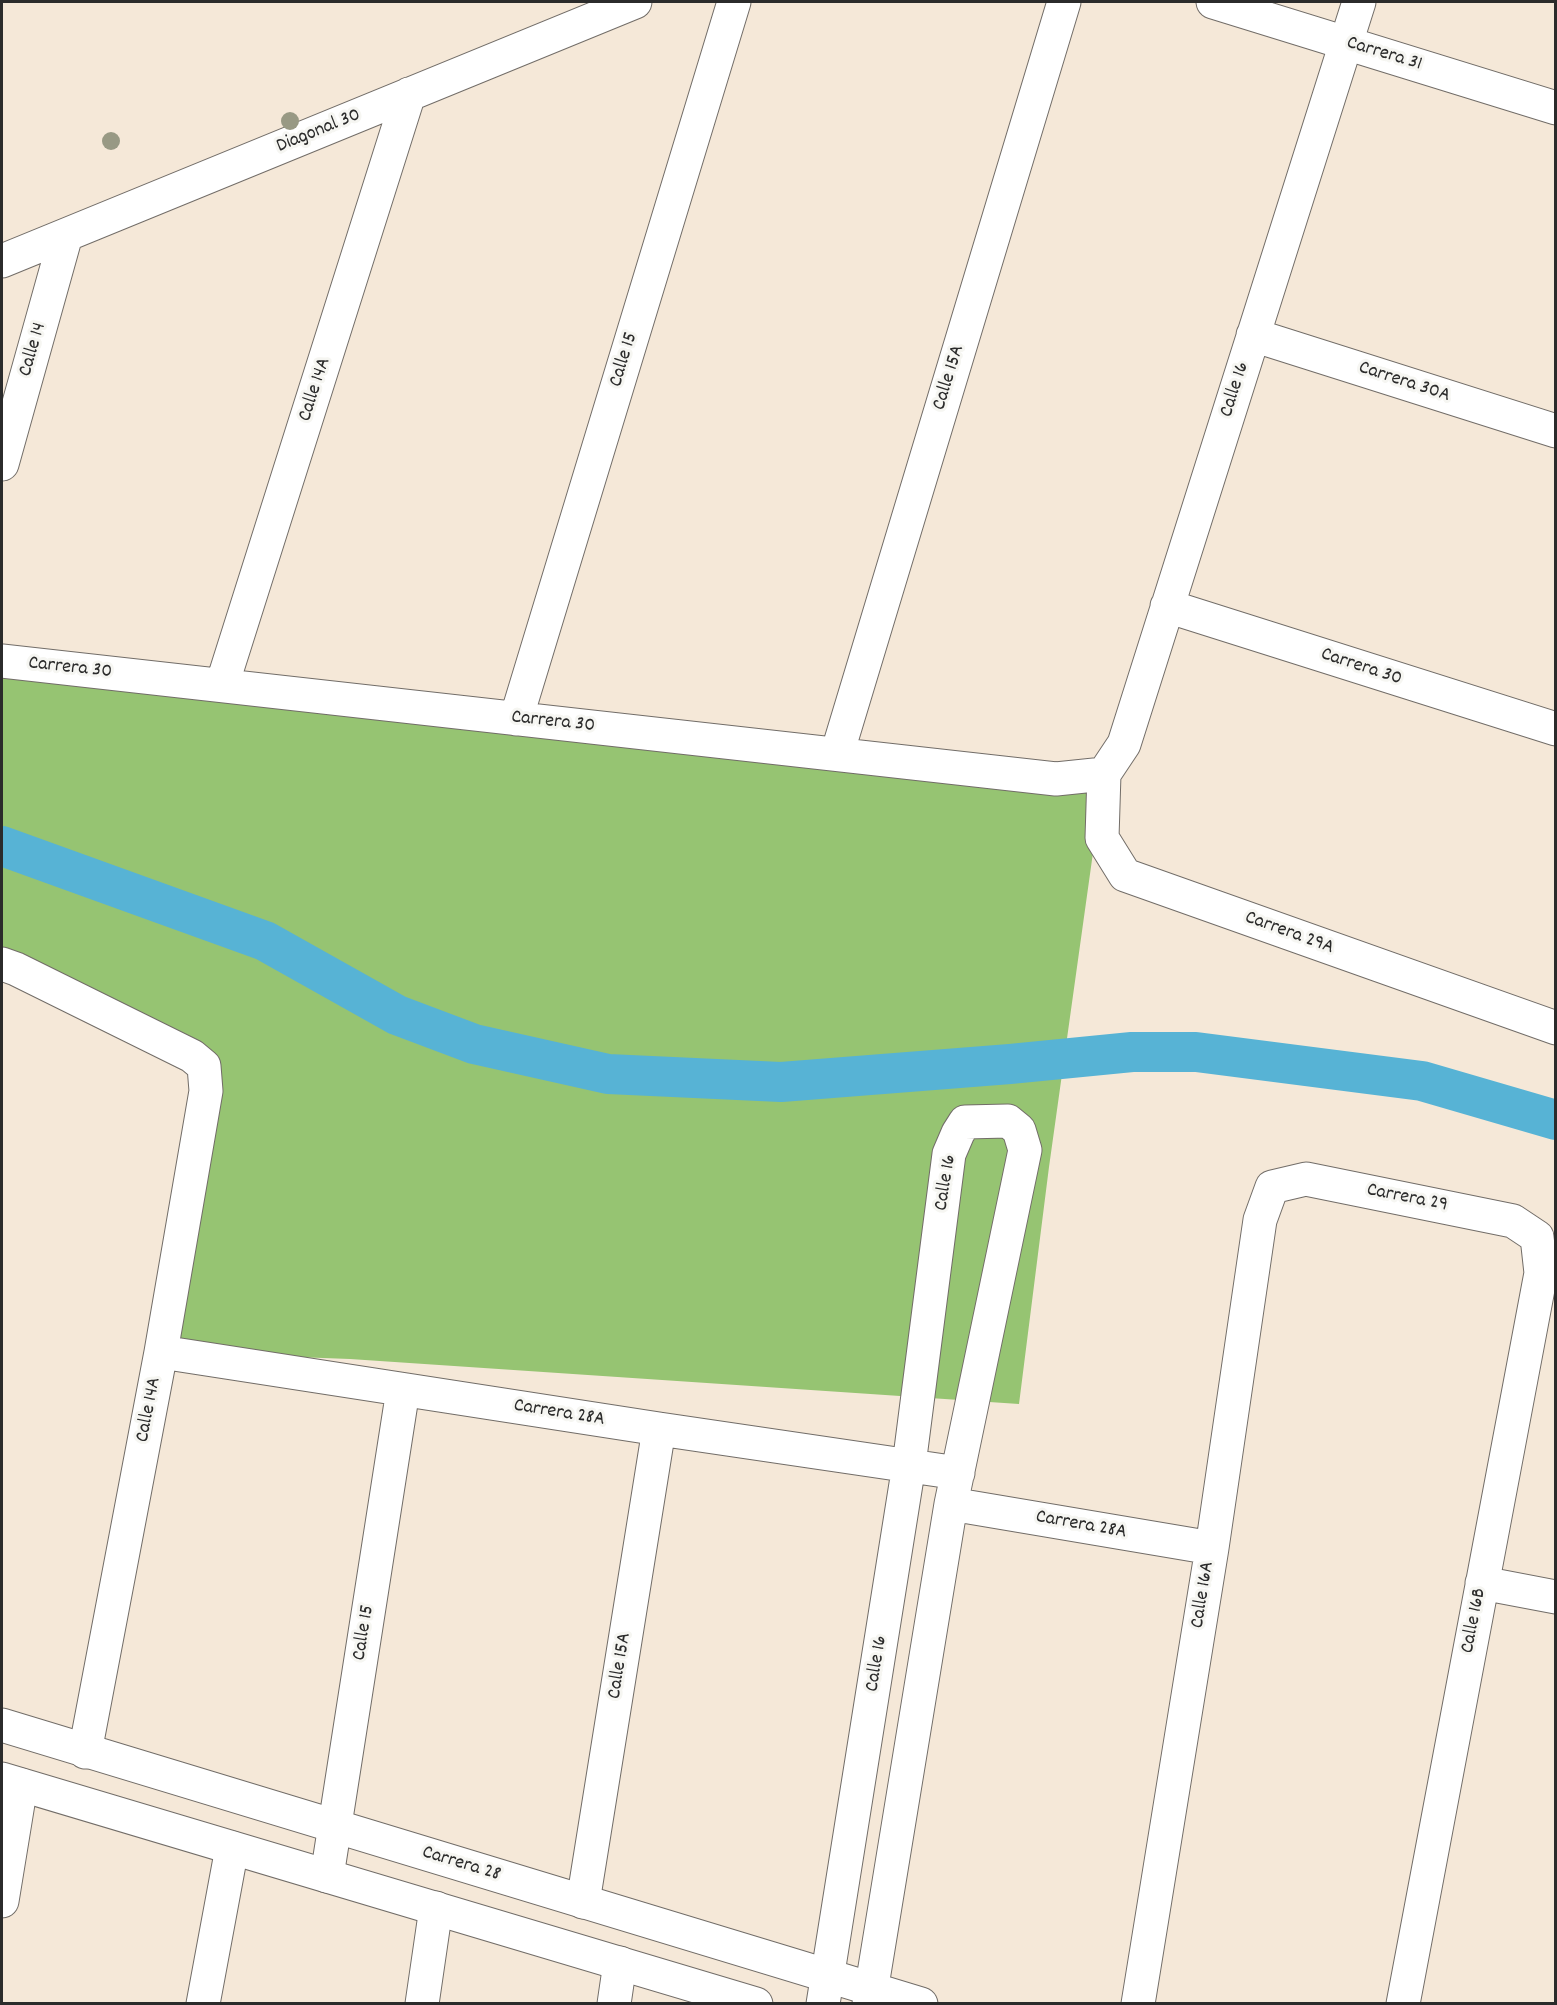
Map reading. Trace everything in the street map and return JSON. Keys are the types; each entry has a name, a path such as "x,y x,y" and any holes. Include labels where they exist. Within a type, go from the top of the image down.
{"street":[{"name":"Diagonal 30","path":"2,261 635,2"},
{"name":"Calle 15","path":"516,719 734,2"},
{"name":"Calle 15A","path":"837,754 1064,2"},
{"name":"Carrera 31","path":"1213,2 1556,108"},
{"name":"Calle 16","path":"1104,774 1124,744 1359,2"},
{"name":"Calle 14A","path":"222,686 409,94"},
{"name":"Calle 14","path":"2,464 66,235"},
{"name":"Carrera 30A","path":"1253,335 1556,431"},
{"name":"Carrera 30","path":"1167,606 1556,729"},
{"name":"Carrera 30","path":"2,661 1056,779 1104,774"},
{"name":"Carrera 29A","path":"1104,774 1102,838 1125,875 1556,1028"},
{"name":"Calle 14A","path":"2,964 192,1056 204,1066 206,1091 161,1352 85,1752"},
{"name":"Calle 16","path":"826,1990 909,1465 949,1154 965,1122 1008,1121 1019,1130 1025,1150 951,1504 871,1996"},
{"name":"Carrera 29","path":"1272,1187 1306,1179 1513,1221 1537,1237"},
{"name":"Calle 16A","path":"1137,2004 1212,1548 1260,1220 1272,1187"},
{"name":"Calle 16B","path":"1403,2004 1541,1273 1537,1237"},
{"name":"Carrera 28A","path":"161,1352 958,1473"},
{"name":"Calle 15","path":"327,1876 403,1390"},
{"name":"Calle 15A","path":"584,1902 659,1429"},
{"name":"Carrera 28A","path":"951,1504 1212,1548"},
{"path":"1482,1583 1556,1597"},
{"name":"Carrera 28","path":"2,1725 584,1902 826,1990 921,2004"},
{"path":"2,1901 11,1782 756,2004"},
{"path":"203,2004 232,1848"},
{"path":"422,2004 436,1908"},
{"path":"614,2004 620,1963"}],"green space":[{"path":"2,663 1104,774 1049,1167 1019,1404 350,1359 161,1352 203,1067 2,965"}],"waterway":[{"path":"2,846 265,941 397,1015 474,1044 608,1074 781,1082 1132,1052 1196,1052 1422,1081 1556,1120"}]}
